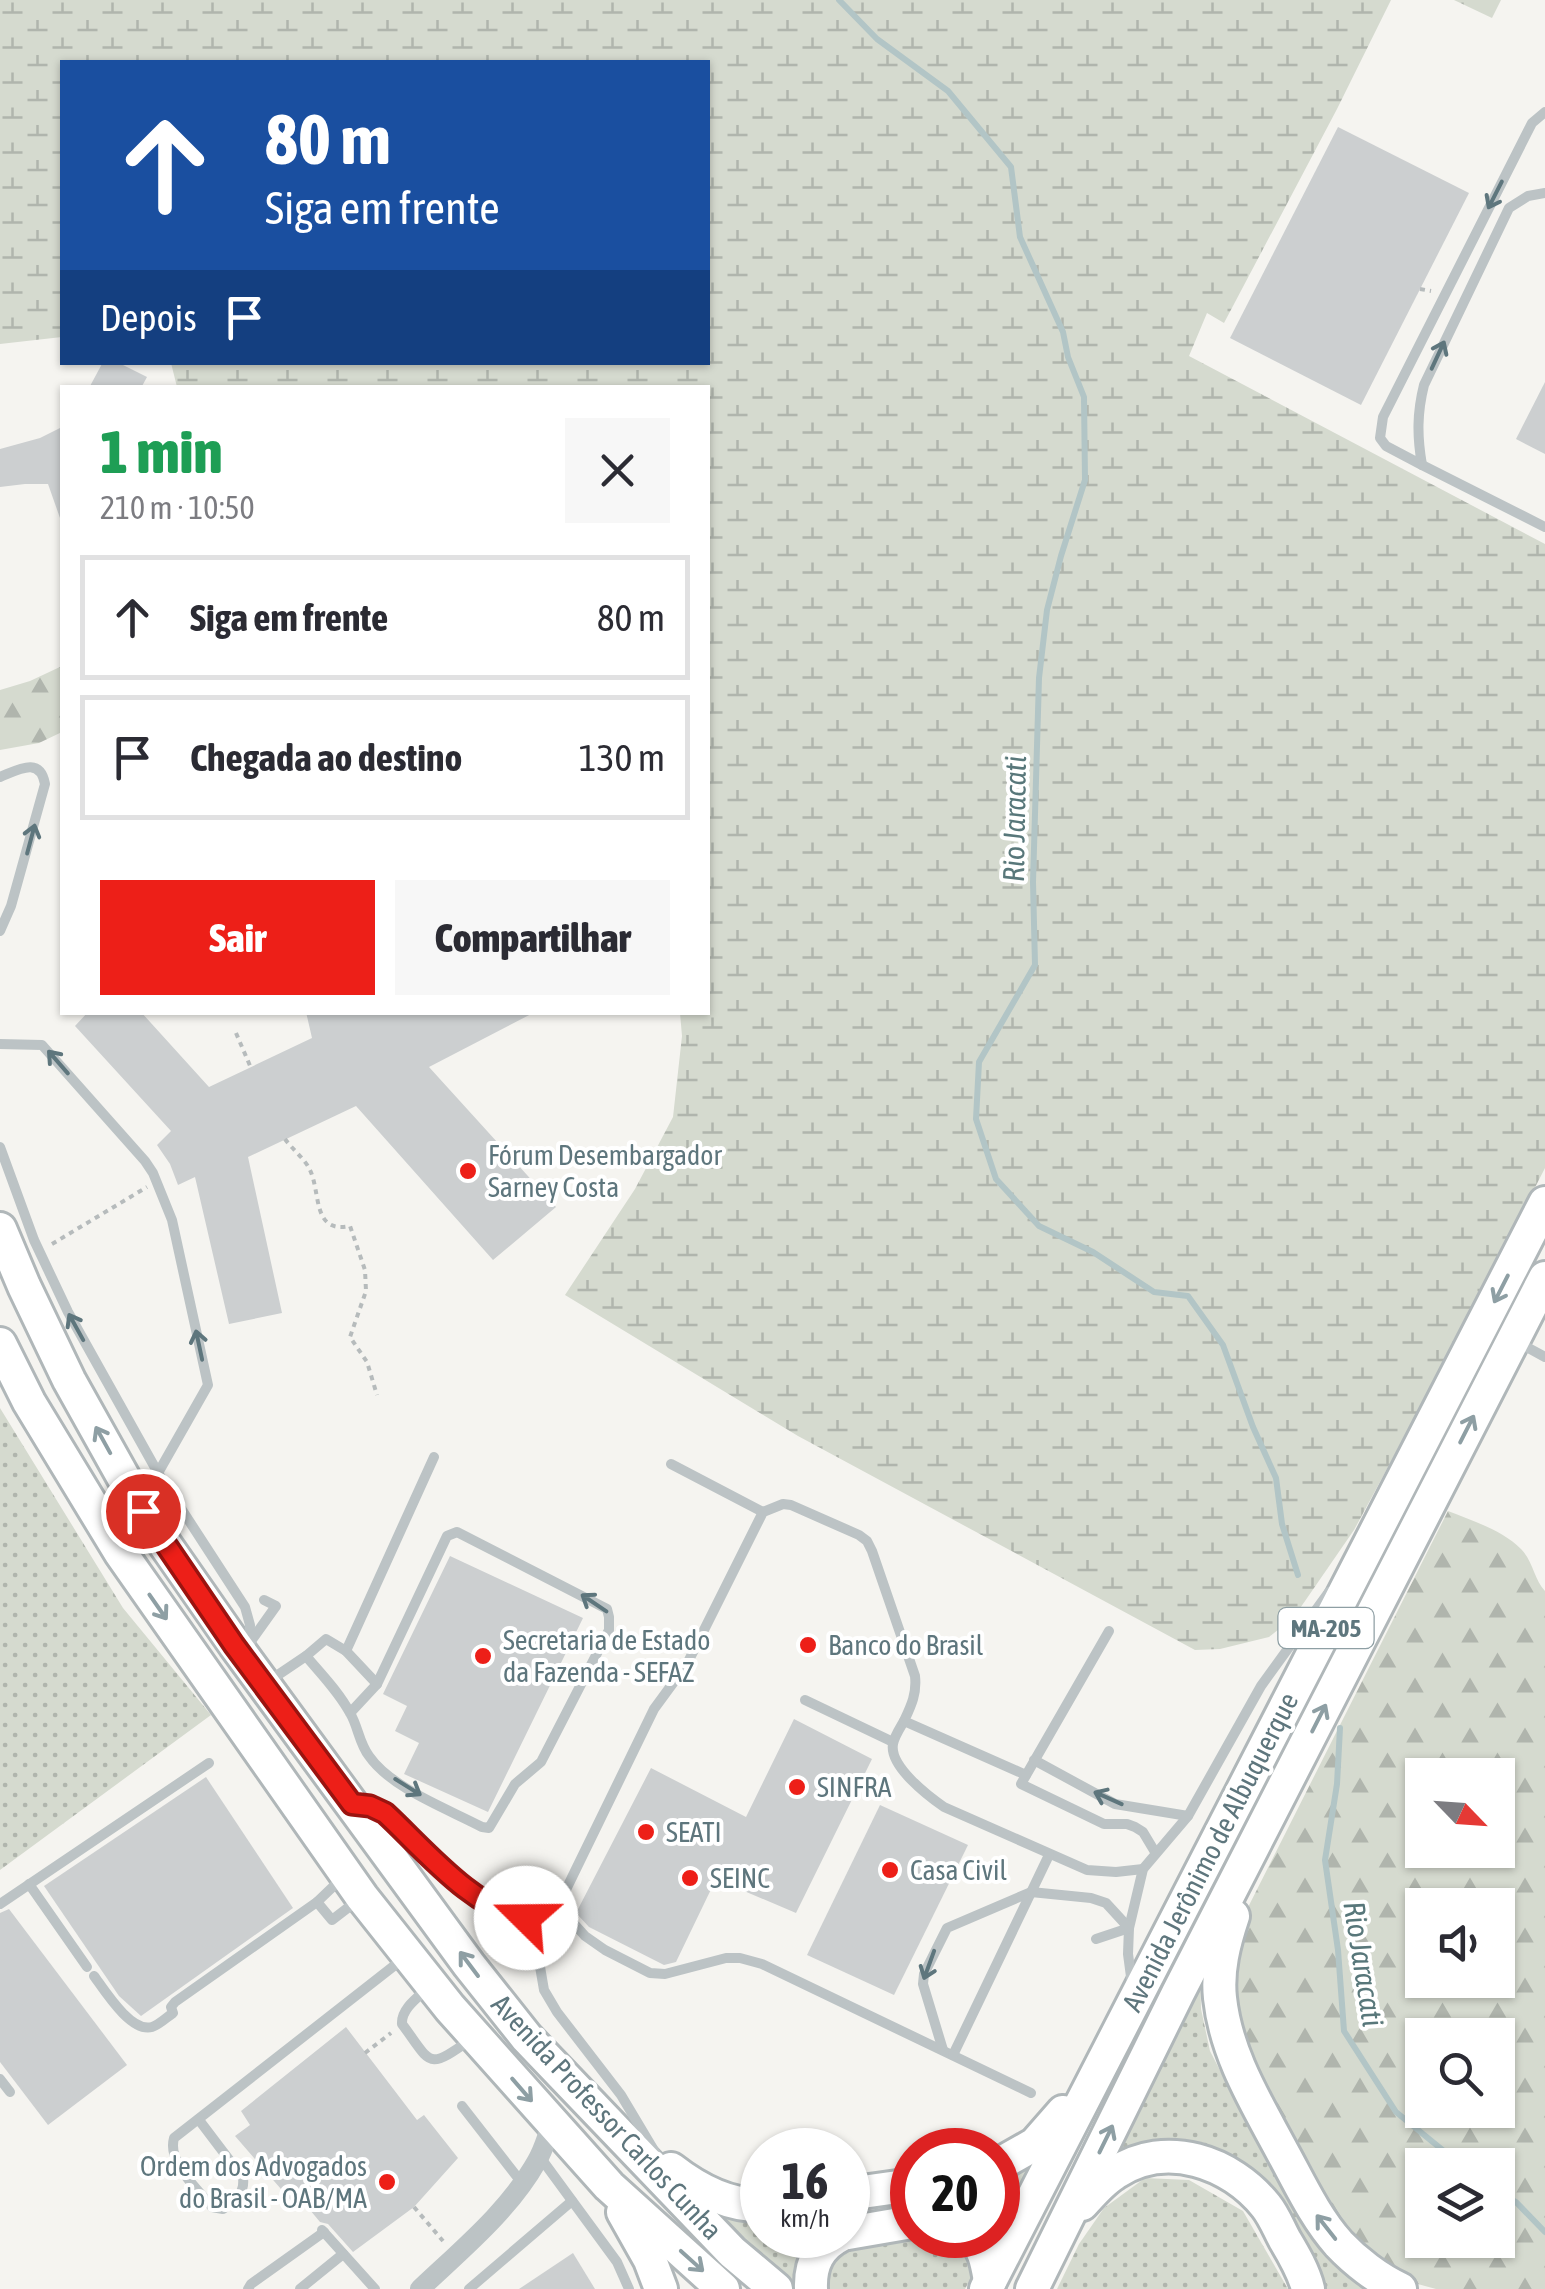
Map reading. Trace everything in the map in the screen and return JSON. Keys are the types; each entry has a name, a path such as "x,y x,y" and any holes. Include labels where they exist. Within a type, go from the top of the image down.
{"main road":[{"name":"Avenida Jerônimo de Albuquerque","path":"988,2285 1545,1202"},
{"name":"Avenida Professor Carlos Cunha","path":"0,1229 69,1380 144,1482 249,1659 469,1965 528,2038 732,2252 776,2289"},
{"name":"Avenida Jerônimo de Albuquerque","path":"1032,2289 1274,1805 1545,1278"},
{"name":"Avenida Professor Carlos Cunha","path":"0,1344 29,1402 120,1552 354,1886 475,2037 552,2124 609,2186 723,2289"},
{"path":"29,1402 53,1420 98,1497 114,1500 144,1482"},
{"path":"120,1552 140,1540 152,1544 209,1627 249,1659"},
{"path":"1274,1805 1222,1956 1220,1999 1226,2032 1245,2080 1316,2215 1340,2246 1400,2289"},
{"path":"1020,2153 1051,2128 1107,2052"},
{"path":"578,2090 701,2190 740,2202"},
{"path":"1065,2222 1115,2172 1152,2158 1192,2158 1246,2184 1269,2209 1308,2289"},
{"path":"609,2186 662,2289"},
{"path":"811,2289 816,2258"},
{"path":"985,2258 988,2285"}],"street":[{"path":"420,2289 522,2184 540,2156 552,2124"}],"lane":[{"path":"1545,112 1532,123 1383,416 1380,438 1386,446 1545,526"},
{"path":"1422,465 1417,426 1424,385 1509,208 1528,196 1545,194"},
{"path":"0,777 32,767 39,769 46,784 11,906 0,931"},
{"path":"0,1044 42,1044 144,1161 167,1204 208,1385 144,1482"},
{"path":"0,1148 40,1252 144,1482"},
{"path":"1513,1340 1545,1358"},
{"path":"346,1651 434,1457"},
{"path":"671,1464 763,1512"},
{"path":"656,2155 621,2095 544,1990 538,1955 654,1710 688,1664 763,1512 782,1504 791,1505 867,1541 915,1676 914,1700 893,1742 893,1754 928,1796 944,1807 1087,1870 1116,1872 1143,1868"},
{"path":"306,1656 350,1713 360,1740 380,1768 409,1789 489,1828 514,1784 541,1762 609,1630 606,1608 457,1532 452,1533 447,1536 377,1684 350,1713"},
{"path":"1134,2000 1129,1928 1143,1868 1188,1816 1261,1686 1374,1536"},
{"path":"249,1659 276,1606 264,1600"},
{"path":"1024,1780 1109,1630"},
{"path":"249,1659 306,1656 326,1639 346,1651 377,1684"},
{"path":"805,1700 893,1742"},
{"path":"904,1722 1104,1824 1135,1827 1143,1832 1155,1852"},
{"path":"1034,1760 1115,1804 1188,1816"},
{"path":"0,1904 209,1763"},
{"path":"352,1804 385,1813 462,1885 496,1909 526,1918 541,1916 558,1906"},
{"path":"948,2052 1049,1854"},
{"path":"29,1884 129,2020 152,2027 173,2013 175,2002 317,1902 354,1886"},
{"path":"317,1902 332,1920 354,1886"},
{"path":"948,2052 923,1984 924,1974 947,1928 1031,1892 1106,1903 1129,1928"},
{"path":"558,1906 605,1950 650,1973 665,1974 712,1960 740,1958 786,1974 1031,2093"},
{"path":"1096,1940 1129,1928"},
{"path":"200,2120 243,2178 239,2196 223,2209 212,2207 177,2162 172,2153 174,2138 408,1955"},
{"path":"432,1985 402,2018 402,2024 426,2057 441,2060 475,2037"},
{"path":"0,2079 10,2092"},
{"path":"462,2106 522,2184"},
{"path":"540,2156 618,2262 628,2289"},
{"path":"469,2289 572,2201"},
{"path":"248,2289 322,2230 375,2289"},
{"path":"300,2289 344,2254"}],"path":[{"path":"236,1033 251,1068"},
{"path":"284,1139 310,1169 322,1217 329,1225 350,1226 365,1270 366,1291 350,1337 367,1362 377,1395"},
{"path":"40,1252 136,1193"},
{"path":"365,2053 402,2024"},
{"path":"414,2207 455,2256"}],"green space":[{"path":"0,0 1391,0 1224,323 1207,313 1189,356 1545,544 1545,1168 1354,1530 1294,1617 1269,1637 1220,1649 1195,1650 798,1436 565,1295 635,1189 673,1117 682,1036 680,1015 710,1015 710,385 176,385 172,365 710,365 710,60 60,60 60,337 0,344"},
{"path":"1454,0 1501,0 1492,18"},
{"path":"60,667 60,733 39,743 0,750 0,690"},
{"path":"0,1408 123,1608 211,1715 0,1870"},
{"path":"1448,1511 1505,1536 1525,1554 1545,1591 1545,2289 1436,2289 1414,2283 1371,2256 1333,2221 1231,2021 1233,1937"},
{"path":"1200,1966 1201,2009 1210,2051 1227,2084 1307,2226 1370,2289 1317,2289 1273,2193 1230,2155 1170,2143 1117,2161 1122,2107"},
{"path":"1032,2163 1020,2198 1020,2168"},
{"path":"1145,2178 1189,2180 1243,2211 1288,2289 1057,2289 1079,2244 1104,2208"},
{"path":"696,2203 740,2211 740,2245"},
{"path":"890,2238 890,2258 981,2258 965,2289 824,2289 831,2258 870,2258 870,2241"},
{"path":"756,2258 799,2258 795,2288"}],"building":[{"path":"1338,127 1469,193 1361,405 1230,338"},
{"path":"101,365 123,365 147,377 143,385 91,385"},
{"path":"1545,382 1545,454 1516,439"},
{"path":"60,428 60,518 48,484 0,487 0,449"},
{"name":"Fórum Desembargador Sarney Costa","path":"85,1015 144,1015 209,1087 312,1038 307,1015 529,1015 429,1067 556,1207 493,1260 356,1106 248,1157 282,1313 229,1324 195,1177 178,1185 157,1145 171,1131 75,1026"},
{"name":"Secretaria de Estado da Fazenda - SEFAZ","path":"450,1556 583,1618 488,1812 404,1774 419,1743 395,1731 407,1706 383,1694"},
{"path":"794,1719 872,1759 796,1913 716,1879 676,1962 664,1965 589,1927 576,1913 651,1768 746,1817"},
{"path":"206,1777 293,1908 141,2016 119,1996 44,1886"},
{"path":"880,1805 968,1845 894,1995 807,1955"},
{"path":"9,1909 127,2065 48,2125 0,2062 0,1913"},
{"path":"346,2027 417,2120 424,2115 458,2158 414,2207 353,2252 300,2198 294,2204 235,2136 250,2125 241,2111"},
{"path":"573,2253 595,2289 519,2289"}],"waterway":[{"name":"Rio Jaracati","path":"839,0 877,39 948,91 1011,167 1020,237 1063,332 1084,397 1085,480 1047,610 1039,678 1033,882 1035,965 979,1062 976,1119 996,1179 1039,1226 1093,1252 1154,1292 1188,1296 1223,1345 1276,1478 1282,1524 1298,1575"},
{"name":"Rio Jaracati","path":"1340,1728 1337,1784 1325,1860 1344,2031 1396,2112 1440,2148"},
{"name":"Rio Jaracati","path":"1515,2201 1545,2232"}],"place":[{"name":"Fórum Desembargador Sarney Costa","path":"468,1171"},
{"name":"Banco do Brasil","path":"808,1645"},
{"name":"Secretaria de Estado da Fazenda - SEFAZ","path":"483,1656"},
{"name":"SINFRA","path":"797,1787"},
{"name":"SEATI","path":"646,1832"},
{"name":"Casa Civil","path":"890,1870"},
{"name":"SEINC","path":"690,1878"},
{"name":"Ordem dos Advogados do Brasil - OAB/MA","path":"387,2182"}],"route":[{"path":"143,1511 234,1645 352,1804 385,1813 482,1901 526,1918"}]}
